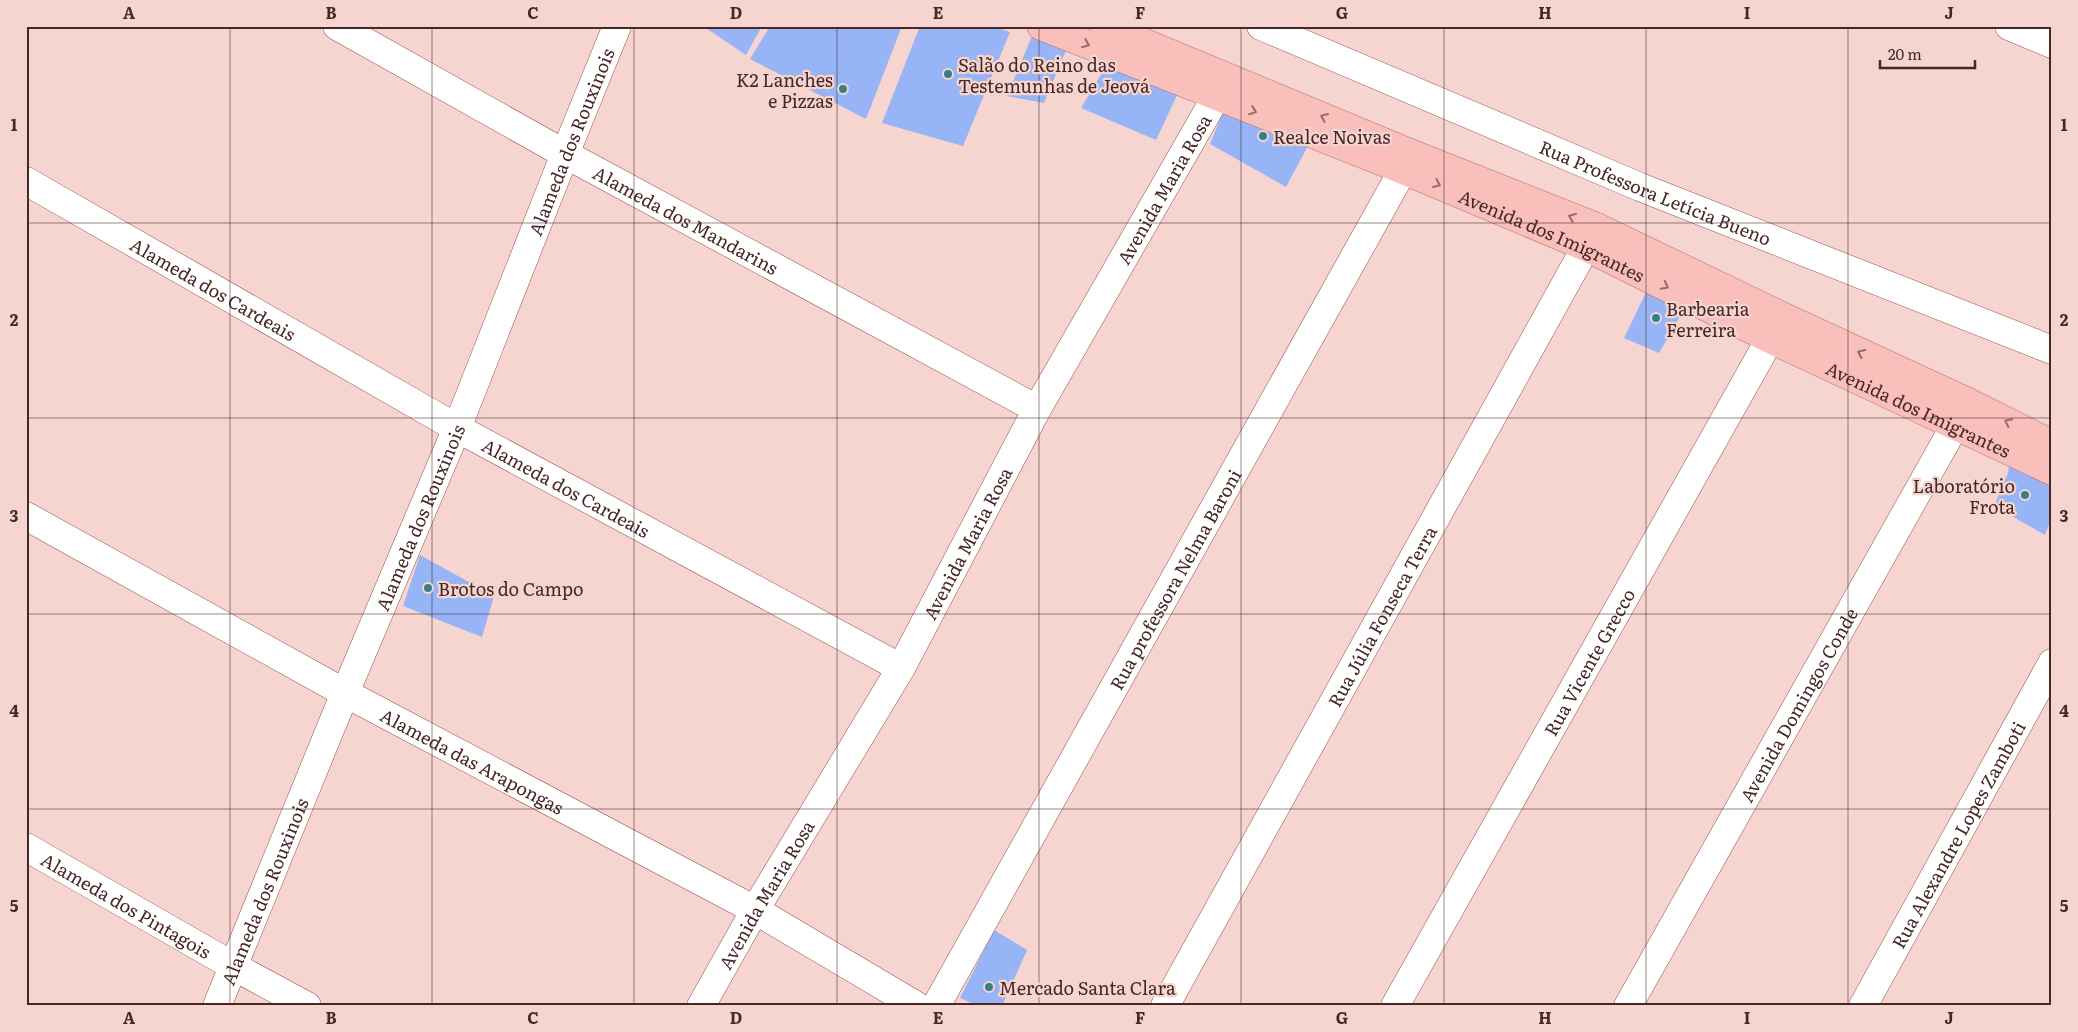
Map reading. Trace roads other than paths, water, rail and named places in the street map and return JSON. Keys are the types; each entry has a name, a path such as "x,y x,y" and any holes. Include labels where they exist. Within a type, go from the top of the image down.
{"main road":[{"name":"Avenida dos Imigrantes","path":"1041,26 1219,86 1591,237 1775,327 1962,413 2052,444"},
{"name":"Avenida dos Imigrantes","path":"1104,26 1219,86"},
{"name":"Avenida dos Imigrantes","path":"1962,413 2052,471"}],"street":[{"name":"Alameda dos Mandarins","path":"337,26 565,154 1037,409"},
{"name":"Alameda dos Rouxinois","path":"217,1006 457,428 617,26"},
{"name":"Rua Professora Letícia Bueno","path":"1261,26 1640,187 2052,350"},
{"path":"2009,26 2052,44"},
{"name":"Avenida Maria Rosa","path":"701,1006 755,910 901,668 1037,409 1219,86"},
{"name":"Rua professora Nelma Baroni","path":"936,1006 1406,161"},
{"name":"Alameda dos Cardeais","path":"26,181 457,428 901,668"},
{"name":"Rua Júlia Fonseca Terra","path":"1165,1006 1591,237"},
{"name":"Rua Vicente Grecco","path":"1395,1006 1775,327"},
{"name":"Avenida Domingos Conde","path":"1628,1006 1962,413"},
{"name":"Alameda das Arapongas","path":"26,516 345,694 755,910 917,1006"},
{"name":"Rua Alexandre Lopes Zamboti","path":"1862,1006 2052,663"},
{"name":"Alameda dos Pintagois","path":"26,847 233,966 307,1006"}],"place":[{"name":"Salão do Reino das Testemunhas de Jeová","path":"948,74"},
{"name":"K2 Lanches e Pizzas","path":"843,89"},
{"name":"Realce Noivas","path":"1263,136"},
{"name":"Barbearia Ferreira","path":"1656,318"},
{"name":"Laboratório Frota","path":"2025,495"},
{"name":"Brotos do Campo","path":"428,588"},
{"name":"Mercado Santa Clara","path":"989,987"}]}
